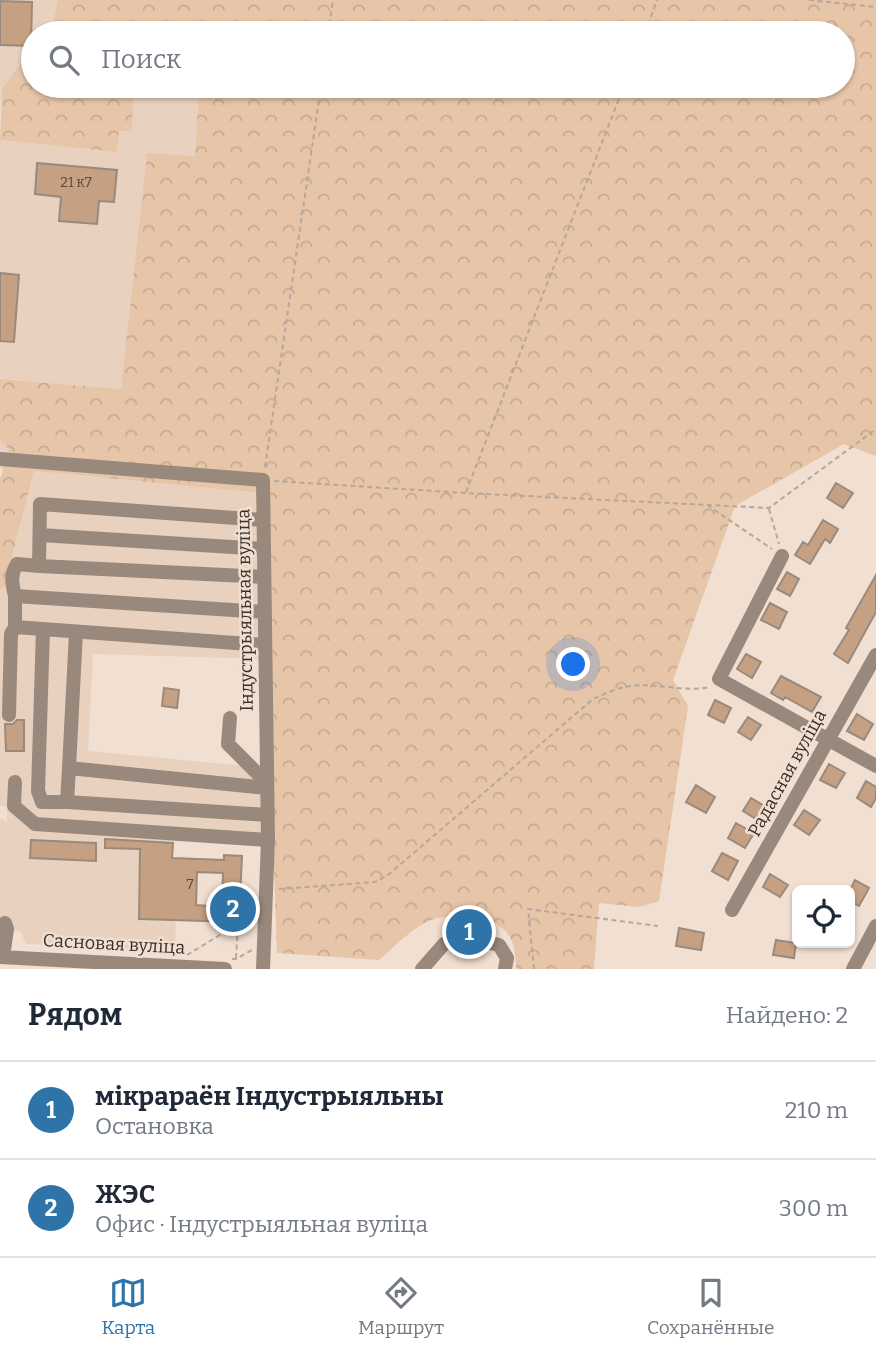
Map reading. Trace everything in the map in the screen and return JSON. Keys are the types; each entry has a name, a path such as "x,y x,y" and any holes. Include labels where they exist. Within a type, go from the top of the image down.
{"street":[{"path":"0,459 263,480"},
{"name":"Індустрыяльная вуліца","path":"263,480 268,815 263,969"},
{"path":"39,566 40,505 264,520"},
{"path":"40,535 264,549"},
{"path":"782,555 719,678 876,766"},
{"path":"9,715 10,634 15,627 15,596 11,583 17,564 264,577"},
{"path":"15,596 264,612"},
{"path":"15,627 264,645"},
{"path":"43,629 38,791 42,802 268,815"},
{"path":"67,802 76,632"},
{"name":"Радасная вуліца","path":"732,910 876,655"},
{"path":"230,718 228,744 267,785"},
{"path":"69,768 267,785"},
{"path":"15,782 14,806 35,824 268,840"},
{"path":"1,957 7,929 5,923"},
{"path":"853,969 876,926"},
{"path":"422,969 444,944 469,939 499,945 507,958 505,969"},
{"name":"Сасновая вуліца","path":"1,957 24,964 201,969 231,964"}],"path":[{"path":"330,21 333,0"},
{"path":"649,21 657,0"},
{"path":"809,0 876,7"},
{"path":"319,98 263,480 769,508 876,429"},
{"path":"466,493 619,98"},
{"path":"707,505 782,555"},
{"path":"769,508 782,555"},
{"path":"267,890 374,882 388,875 593,699 626,687 709,688 719,678"},
{"path":"534,969 528,909 658,926"},
{"path":"231,964 238,924"},
{"path":"187,956 238,924 265,925"}],"shaded area":[{"path":"0,0 59,0 54,21 21,21 21,63 2,88 0,111"},
{"path":"133,98 198,98 195,156 147,154 121,389 0,379 0,140 117,152 119,131 132,131"},
{"path":"0,440 34,471 0,468"},
{"path":"34,471 261,493 267,659 93,654 88,751 267,768 272,844 166,841 173,843 171,919 176,923 175,945 169,950 26,944 20,931 0,929 0,819 7,822 7,807 0,806 0,588 4,587"}],"green space":[{"path":"58,0 876,0 876,456 844,444 735,506 673,680 688,706 659,901 639,907 599,903 594,969 516,969 513,944 502,928 481,918 468,916 431,920 405,937 379,960 277,953 261,493 34,471 4,588 0,588 0,479 9,449 0,440 0,379 121,389 147,153 195,156 198,98 855,98 855,21 53,21"},
{"path":"21,63 21,98 133,98 132,131 119,131 117,152 0,140 2,88"}],"building":[{"path":"0,1 32,2 32,21 21,21 21,46 0,45"},
{"path":"37,163 117,170 114,202 99,201 97,224 59,221 61,197 35,194"},
{"path":"0,273 19,275 14,342 0,341"},
{"path":"836,483 853,493 843,508 827,498"},
{"path":"823,520 838,529 830,543 825,539 810,564 795,555 803,542 808,545"},
{"path":"787,572 799,579 790,596 777,589"},
{"path":"876,575 876,612 848,663 834,654"},
{"path":"770,603 787,612 779,629 761,620"},
{"path":"746,654 761,662 752,678 737,669"},
{"path":"781,676 821,697 812,712 785,697 783,700 771,693"},
{"path":"164,688 179,690 177,708 162,706"},
{"path":"715,700 731,708 724,723 708,715"},
{"path":"857,714 873,724 864,740 847,731"},
{"path":"748,717 761,725 751,740 738,732"},
{"path":"17,720 24,720 24,751 6,751 5,724 13,724"},
{"path":"829,764 845,773 836,788 820,780"},
{"path":"866,781 876,787 876,798 871,807 857,798"},
{"path":"696,785 715,797 706,813 686,802"},
{"path":"751,798 768,808 759,821 743,811"},
{"path":"804,810 820,820 809,835 794,825"},
{"path":"736,823 754,833 745,848 728,838"},
{"path":"105,839 173,843 172,858 224,860 224,855 242,856 239,922 139,919 140,849 105,848","holes":["197,872 223,873 222,907 196,905"]},
{"path":"31,840 96,843 96,861 30,858"},
{"path":"722,853 738,861 728,880 712,871"},
{"path":"770,874 788,885 780,897 763,887"},
{"path":"855,880 869,888 859,906 855,904 855,885 852,885"},
{"path":"679,928 704,933 701,950 676,946"},
{"path":"776,940 792,942 792,948 795,948 794,958 773,955"}],"place":[{"name":"ЖЭС","path":"233,909"},
{"name":"мікрараён Індустрыяльны","path":"469,932"}]}
